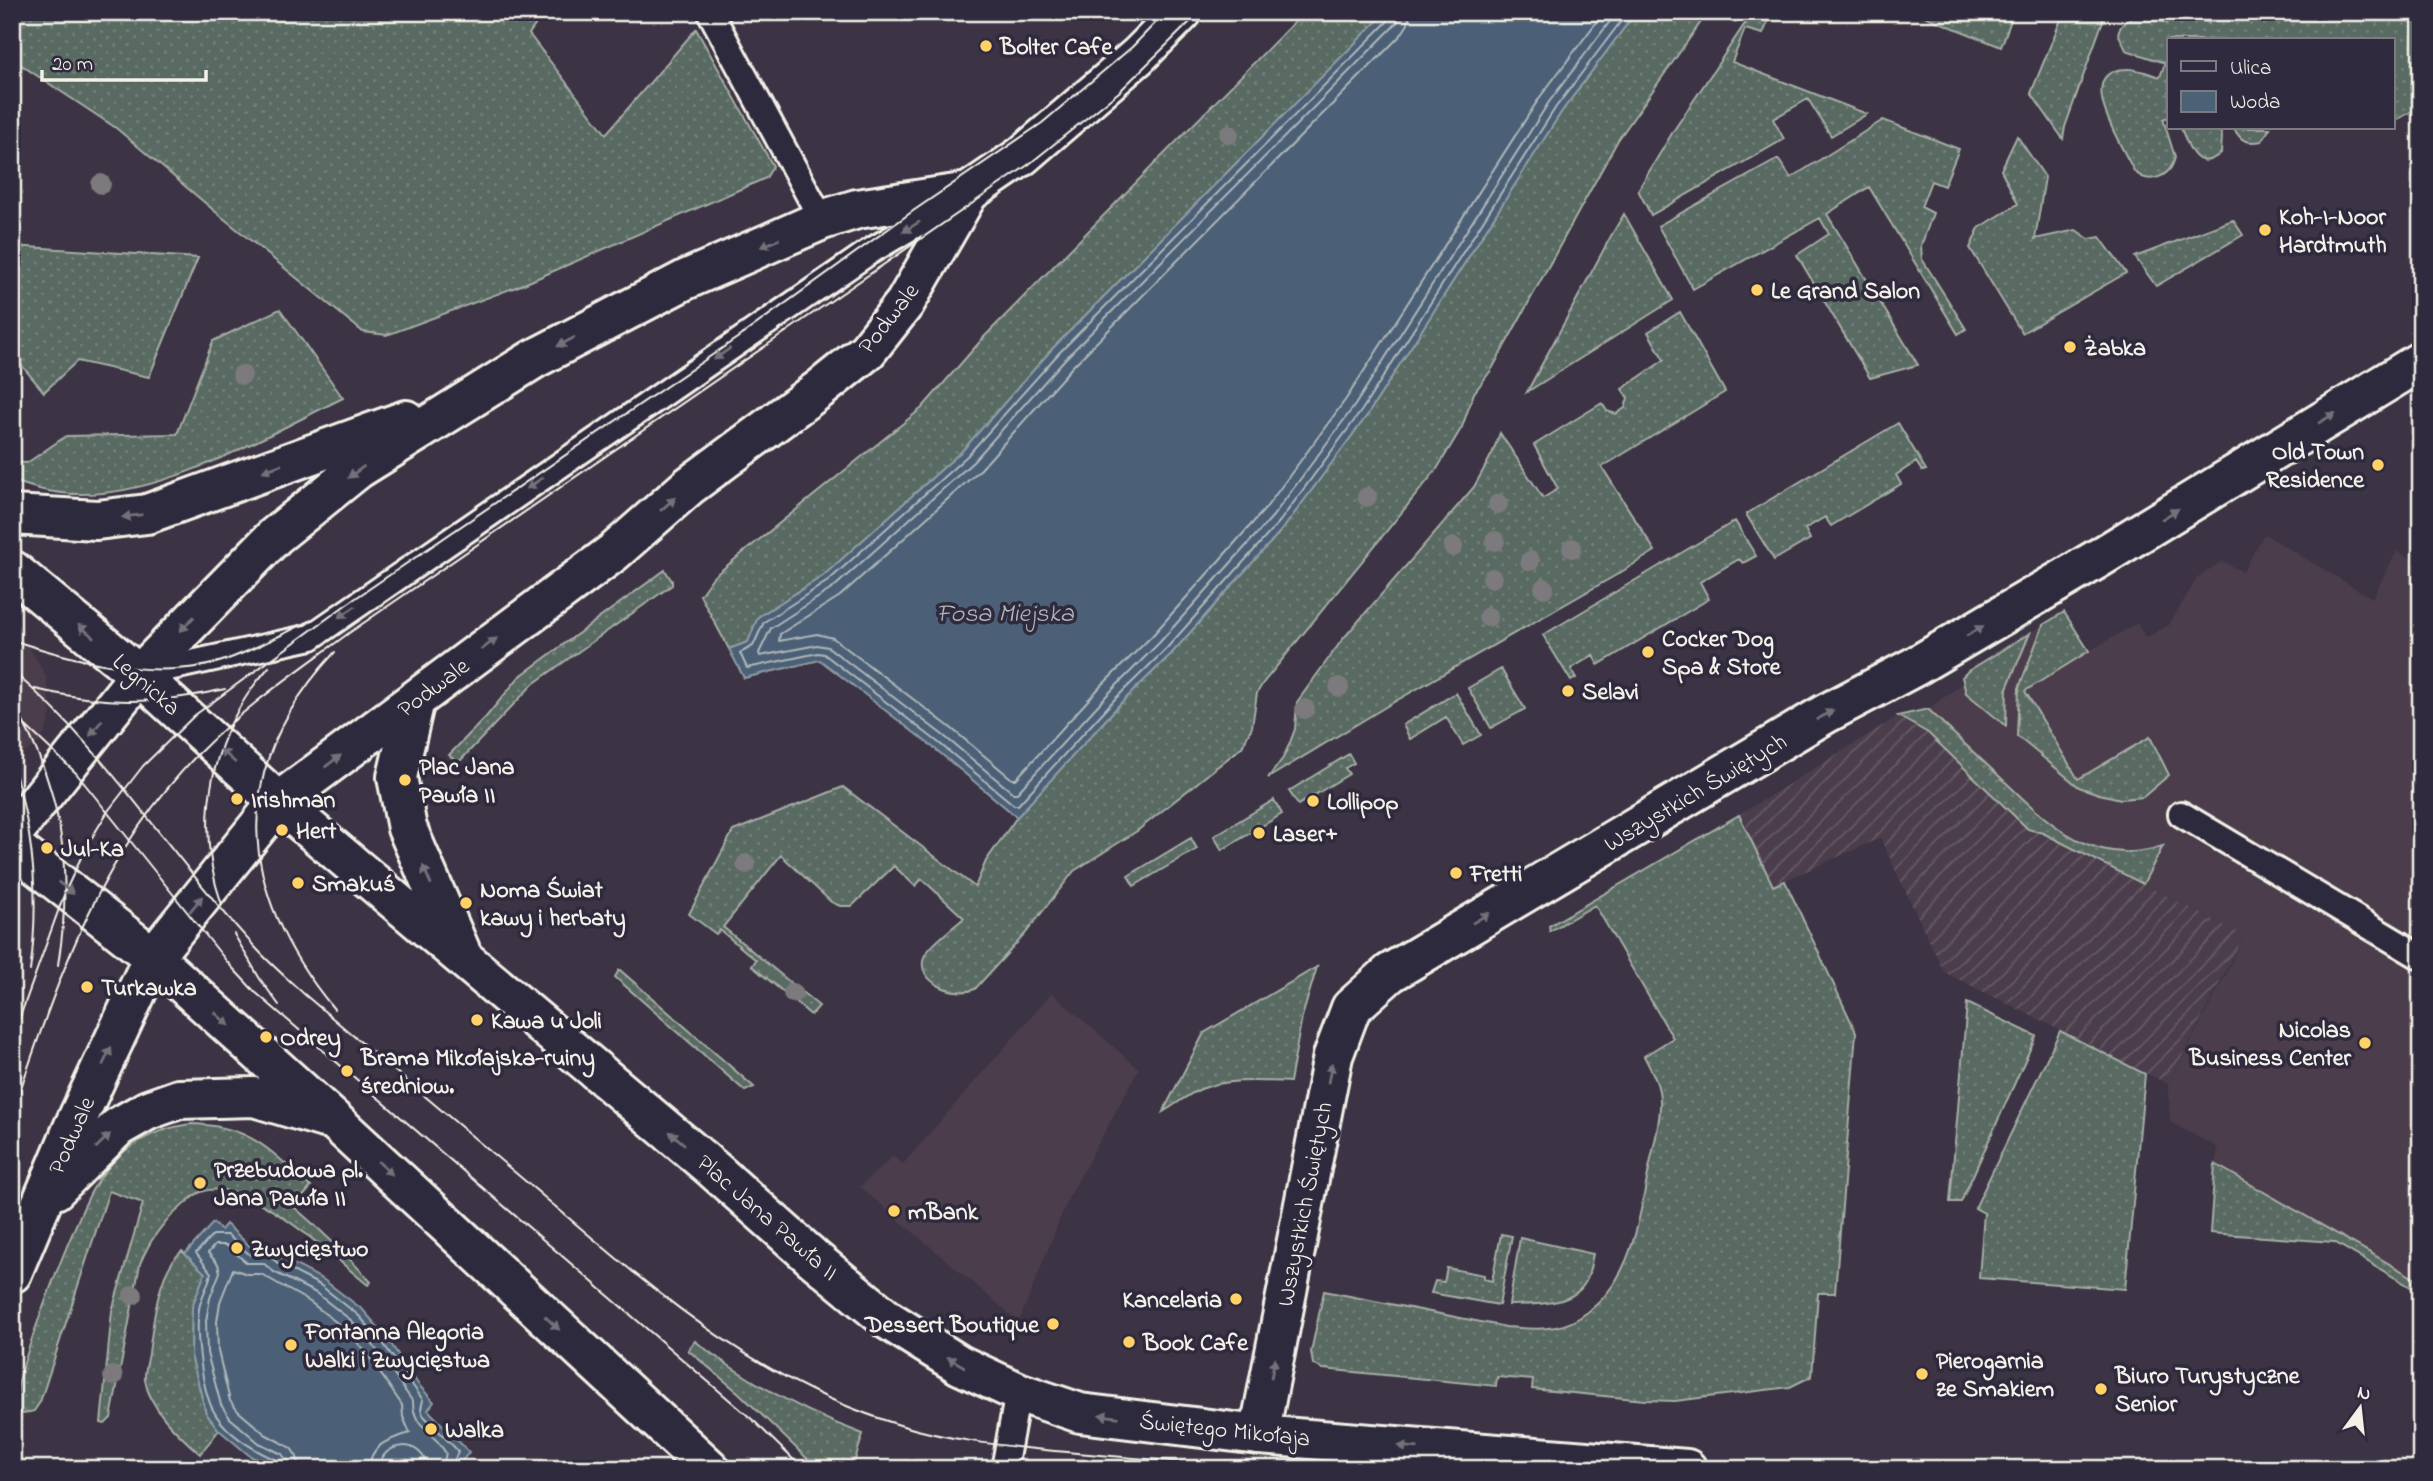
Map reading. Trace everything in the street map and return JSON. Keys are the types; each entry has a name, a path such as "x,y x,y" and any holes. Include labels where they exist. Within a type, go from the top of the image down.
{"main road":[{"name":"Podwale","path":"12,834 139,675 275,536 358,469 534,359 685,280 822,220 857,209 969,192 1022,156 1138,56 1182,12"},
{"name":"Podwale","path":"12,1273 153,957 278,802 614,552 689,486 867,351 905,303 969,192"},
{"name":"Wszystkich Świętych","path":"1259,1435 1333,1056 1351,1008 1390,973 1825,714 1916,666 2087,565 2421,361"},
{"path":"12,515 97,520 147,514 475,395"},
{"name":"Legnicka","path":"12,570 139,675 278,802"},
{"path":"415,700 397,777 407,828 464,960"},
{"name":"Plac Jana Pawła II","path":"278,802 888,1320 960,1365 1018,1391"},
{"path":"12,846 153,957 336,1122 709,1469"},
{"path":"39,1208 118,1127 148,1110 179,1099 254,1097 336,1122"},
{"name":"Świętego Mikołaja","path":"1018,1391 1080,1413 1259,1435 1687,1469"}],"lane":[{"path":"710,12 822,220"},
{"path":"139,675 311,637 869,253 969,192"},
{"path":"2181,814 2421,957"},
{"path":"1004,1469 1018,1391"}],"shaded area":[{"path":"2264,534 2372,598 2397,551 2421,565 2421,1282 2215,1164 2218,1148 2170,1122 2168,1084 2244,935 2043,833 2028,829 1928,733 1898,716 1928,709 1963,683 1963,677 1968,671 2064,612 2089,651 2137,623 2146,638 2169,625 2197,578 2222,561 2243,572"},
{"path":"12,629 30,649 46,676 51,713 39,743 26,752 12,756"},
{"path":"1898,716 1928,733 2028,829 2043,833 2244,935 2168,1084 1944,972 1880,838 1773,886 1739,815"},
{"path":"1052,993 1139,1069 1068,1199 1019,1322 860,1187 893,1156 903,1164"}],"green space":[{"path":"12,12 523,12 538,21 529,34 606,134 696,29 773,166 766,178 524,284 387,335 363,332 116,128 12,59"},
{"path":"1304,12 1386,12 1053,348 962,451 823,576 758,617 748,642 729,649 700,595 713,577 922,408 985,336"},
{"path":"1636,12 1708,12 1618,140 1492,369 1474,393 1462,427 1437,469 1263,683 1257,693 1252,727 1242,747 1137,831 1074,871 1025,934 975,989 948,989 939,986 926,974 923,966 926,952 964,918 922,879 915,886 894,866 852,906 840,906 831,902 781,855 723,927 819,1006 811,1015 752,966 756,960 720,930 716,934 689,914 733,831 843,787 975,887 986,861 1017,817 1119,705 1171,654 1285,526 1368,414 1562,111"},
{"path":"2014,12 2001,47 1919,14"},
{"path":"2064,12 2106,12 2063,139 2031,93"},
{"path":"2171,12 2180,12 2209,23 2213,12 2421,12 2421,106 2394,121 2394,38 2167,38 2167,118 2163,119 2175,157 2173,164 2164,174 2146,178 2134,171 2112,128 2105,111 2103,82 2111,72 2128,69 2160,77 2165,63 2126,50 2118,33 2122,25 2132,18 2146,17 2167,23"},
{"path":"1752,13 1769,19 1763,34 1745,29 1732,62 1867,114 1831,136 1808,99 1773,119 1784,139 1651,215 1638,190 1674,130"},
{"path":"1883,120 1959,149 1944,186 1931,181 1921,207 1933,213 1921,246 1922,259 1966,329 1958,334 1869,187 1827,214 1918,365 1870,378 1797,255 1829,234 1820,218 1693,289 1658,226 1778,159 1791,178"},
{"path":"2182,130 2220,130 2222,137 2221,153 2206,161 2195,156"},
{"path":"2235,130 2269,130 2262,141 2253,142 2239,136"},
{"path":"2017,136 2045,177 2035,239 2076,230 2089,239 2100,237 2126,273 2022,333 1970,248 1979,228 2018,204 2001,170"},
{"path":"1624,214 1673,300 1527,392 1611,236"},
{"path":"2233,220 2243,235 2156,286 2135,257"},
{"path":"12,246 198,258 149,377 77,361 44,392 12,354"},
{"path":"280,309 343,398 238,450 161,481 123,490 85,494 48,491 12,481 12,462 27,463 66,436 177,434 213,341"},
{"path":"1680,312 1725,392 1602,467 1655,551 1268,778 1289,745 1295,729 1297,702 1342,640 1474,487 1500,433 1543,498 1558,489 1534,445 1602,403 1607,411 1616,414 1625,408 1628,398 1622,389 1664,360 1648,332"},
{"path":"1898,423 1926,470 1922,471 1916,462 1896,475 1901,484 1831,526 1825,517 1805,529 1810,539 1774,560 1746,514"},
{"path":"1735,521 1756,556 1743,563 1739,559 1700,582 1709,599 1598,665 1593,655 1571,669 1576,678 1571,681 1543,635"},
{"path":"665,570 672,585 533,684 458,763 449,755 486,717 519,677"},
{"path":"2064,612 2089,651 2025,691 2078,779 2150,737 2169,775 2143,797 2121,799 2079,787 2017,736 2019,688 2043,625"},
{"path":"2030,633 2007,688 2006,726 1966,693 1962,677"},
{"path":"1501,669 1525,709 1491,728 1468,688"},
{"path":"1456,693 1481,735 1463,745 1446,717 1410,739 1403,725"},
{"path":"1928,709 2034,809 2072,837 2114,852 2137,852 2163,846 2143,884 2043,833 2028,829 1928,733 1898,716"},
{"path":"1349,754 1354,763 1345,768 1349,774 1298,805 1289,791"},
{"path":"1274,800 1282,814 1222,850 1214,836"},
{"path":"1739,815 1773,886 1785,881 1856,1032 1835,1293 1818,1293 1812,1376 1790,1387 1675,1401 1532,1389 1533,1380 1497,1377 1496,1386 1323,1369 1313,1364 1311,1352 1324,1291 1506,1327 1534,1329 1562,1326 1579,1318 1596,1305 1610,1289 1621,1271 1636,1232 1659,1118 1658,1089 1644,1056 1673,1038 1595,905 1550,931 1549,926"},
{"path":"1191,838 1197,849 1134,886 1128,876"},
{"path":"1317,967 1302,1017 1290,1082 1223,1083 1201,1089 1163,1112 1204,1033"},
{"path":"619,970 754,1087 745,1091 615,977"},
{"path":"1967,1003 2036,1036 1961,1202 1950,1202"},
{"path":"2060,1031 2145,1074 2125,1289 1979,1278 1984,1213 1975,1208"},
{"path":"190,1124 228,1129 271,1151 311,1187 294,1207 334,1243 371,1282 368,1285 289,1221 265,1206 242,1195 220,1190 198,1193 161,1227 140,1264 111,1418 105,1424 101,1423 112,1311 143,1203 109,1191 40,1402 34,1411 23,1414 16,1409 16,1394 33,1336 60,1263 94,1187 115,1160 134,1144 161,1131"},
{"path":"2215,1164 2421,1282 2421,1293 2334,1242 2210,1233"},
{"path":"1501,1234 1512,1236 1499,1305 1431,1293 1435,1281 1444,1282 1447,1268 1484,1275 1484,1279 1492,1281"},
{"path":"1520,1238 1593,1254 1587,1278 1580,1289 1562,1300 1509,1305"},
{"path":"182,1251 205,1273 192,1307 191,1355 206,1413 219,1430 200,1454 159,1412 145,1380 162,1284 167,1271"},
{"path":"695,1341 775,1394 863,1434 852,1469 818,1469 739,1393 688,1350"}],"water":[{"name":"Fosa Miejska","path":"1386,12 1636,12 1562,111 1368,414 1285,526 1171,654 1119,705 1017,817 934,748 820,660 744,678 729,649 748,642 758,617 823,576 962,451 1053,348"},
{"name":"Fontanna Alegoria Walki i Zwycięstwa","path":"213,1223 221,1230 226,1224 253,1249 261,1240 282,1258 324,1280 363,1310 385,1335 418,1384 434,1402 428,1410 469,1452 456,1469 415,1469 405,1461 390,1469 284,1469 250,1456 219,1430 206,1413 191,1355 192,1307 205,1273 185,1254"}],"tram line":[{"path":"12,1039 65,892 85,849 108,811 143,766 195,715 347,604 743,334 913,211 1042,123 1132,47 1166,12"},
{"path":"12,1114 65,968 84,922 107,878 163,793 216,736 349,633 1028,165 1119,92 1200,12"},
{"path":"12,640 106,665 179,669 203,666 230,658 312,620"},
{"path":"334,1009 301,965 278,920 263,875 257,830 261,785 276,740 300,696 335,652"},
{"path":"222,905 213,874 209,842 213,780 221,749 233,720 269,667"},
{"path":"12,671 78,735 223,912 278,970 622,1263 664,1297 752,1358 849,1407 938,1435 1027,1448 1260,1469"},
{"path":"35,689 84,698 130,701 176,698 225,689"},
{"path":"12,701 43,765 60,829 65,895 58,965"},
{"path":"12,713 76,773 228,963 255,992 754,1421 803,1469"},
{"path":"12,764 20,790 33,866 34,918 30,971"},
{"path":"234,934 260,979 279,1005"}],"place":[{"name":"Bolter Cafe","path":"986,46"},
{"name":"Koh-I-Noor Hardtmuth","path":"2265,230"},
{"name":"Le Grand Salon","path":"1757,290"},
{"name":"Żabka","path":"2070,347"},
{"name":"Old Town Residence","path":"2378,465"},
{"name":"Cocker Dog Spa & Store","path":"1648,652"},
{"name":"Selavi","path":"1568,691"},
{"name":"Plac Jana Pawła II","path":"405,780"},
{"name":"Irishman","path":"237,799"},
{"name":"Lollipop","path":"1313,801"},
{"name":"Hert","path":"282,830"},
{"name":"Laser+","path":"1259,833"},
{"name":"Jul-Ka","path":"47,848"},
{"name":"Fretti","path":"1456,873"},
{"name":"Smakuś","path":"298,883"},
{"name":"Noma Świat kawy i herbaty","path":"466,903"},
{"name":"Turkawka","path":"87,987"},
{"name":"Kawa u Joli","path":"477,1020"},
{"name":"Odrey","path":"266,1037"},
{"name":"Nicolas Business Center","path":"2365,1043"},
{"name":"Brama Mikołajska-ruiny średniow.","path":"347,1071"},
{"name":"Przebudowa pl. Jana Pawła II","path":"200,1183"},
{"name":"mBank","path":"894,1211"},
{"name":"Zwycięstwo","path":"237,1248"},
{"name":"Kancelaria","path":"1236,1299"},
{"name":"Dessert Boutique","path":"1053,1324"},
{"name":"Book Cafe","path":"1129,1342"},
{"name":"Fontanna Alegoria Walki i Zwycięstwa","path":"291,1345"},
{"name":"Pierogarnia ze Smakiem","path":"1922,1374"},
{"name":"Biuro Turystyczne Senior","path":"2101,1389"},
{"name":"Walka","path":"431,1429"}]}
